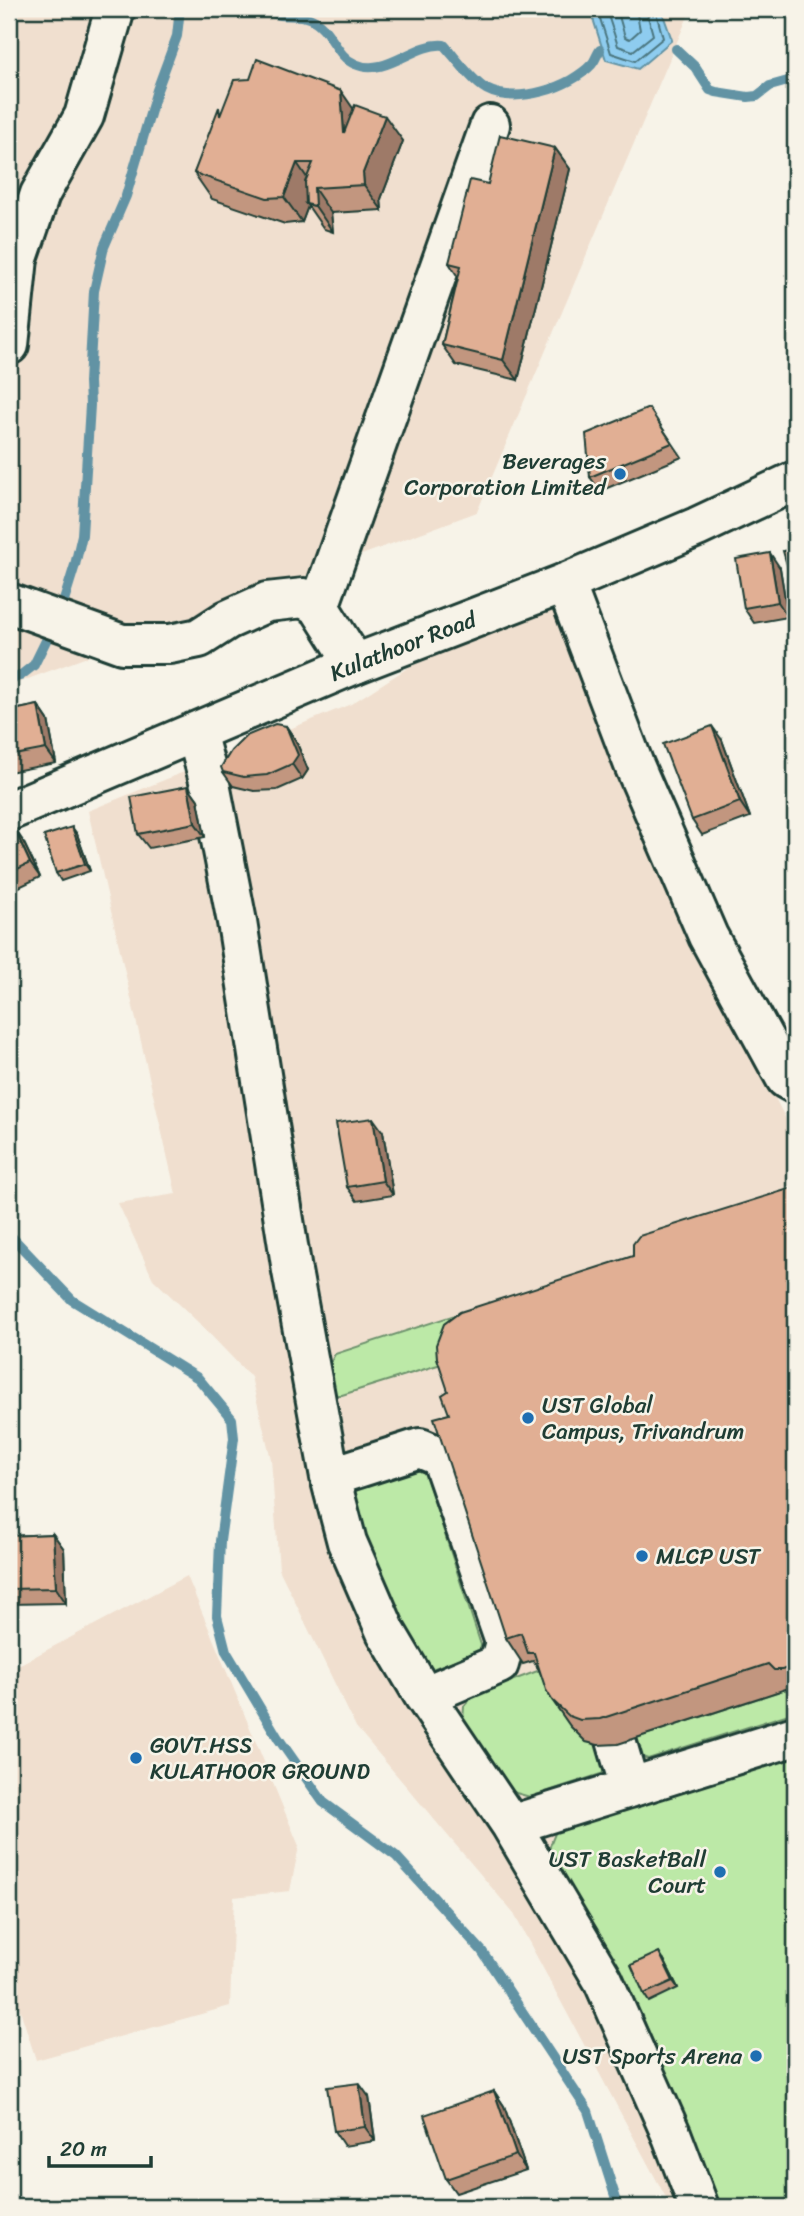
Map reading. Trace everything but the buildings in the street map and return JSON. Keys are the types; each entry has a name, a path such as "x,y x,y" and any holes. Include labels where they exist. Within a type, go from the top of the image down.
{"street":[{"path":"9,345 18,258 40,194 84,116 115,9"},
{"path":"319,607 490,125"},
{"name":"Kulathoor Road","path":"9,811 355,664 565,583 697,527 795,481"},
{"path":"565,583 634,765 708,936 786,1079 795,1084"},
{"path":"9,603 122,644 170,644 199,638 227,620 267,602 304,598 319,607 355,664"},
{"path":"197,732 237,922 292,1271 330,1476 347,1542 386,1632 424,1696 511,1825 603,1980 672,2136 699,2207"},
{"path":"330,1476 420,1448 441,1457 448,1478 523,1636 499,1664 424,1696"},
{"path":"448,1478 486,1466"},
{"path":"592,1661 618,1695 631,1788"},
{"path":"511,1825 795,1736"}],"shaded area":[{"path":"9,9 691,9 477,512 9,686"},
{"name":"UST Global Campus, Trivandrum","path":"555,605 658,872 789,1125 795,1123 795,2207 671,2207 514,1914 356,1727 279,1569 271,1459 251,1377 153,1279 118,1203 176,1194 88,811 351,704 409,667"},
{"name":"GOVT.HSS KULATHOOR GROUND","path":"187,1576 299,1846 290,1891 234,1897 230,2006 36,2060 9,1975 9,1670"}],"green space":[{"path":"649,1252 457,1359 335,1395 330,1374 335,1354"},
{"path":"415,1469 425,1473 481,1645 480,1651 432,1669 422,1664 379,1576 352,1500 357,1488"},
{"path":"548,1667 569,1723 586,1740 598,1745 607,1772 530,1797 505,1788 463,1721 464,1706 474,1695"},
{"path":"786,1689 795,1695 795,1712 648,1759 637,1755 630,1740"},
{"path":"795,1750 795,2207 717,2207 644,2021 607,1949 554,1866 548,1851 556,1831 571,1822"}],"water":[{"path":"590,9 661,9 672,40 638,69 606,60"}],"waterway":[{"path":"9,679 20,676 34,665 61,610 75,565 82,535 94,291 104,247 126,196 157,90 177,36 180,9"},
{"path":"267,9 277,14 303,16 316,22 323,27 342,55 355,64 366,67 378,67 422,49 444,45 469,75 486,89 498,94 527,94 557,87 582,73 592,64 600,50"},
{"path":"676,49 695,67 710,90 716,92 757,96 770,86 795,79"},
{"path":"9,1234 72,1300 198,1378 232,1419 234,1438 220,1541 217,1616 226,1651 278,1738 323,1802 396,1856 482,1951 588,2111 616,2199 616,2207"}],"place":[{"name":"Beverages Corporation Limited","path":"620,474"},
{"name":"UST Global Campus, Trivandrum","path":"528,1418"},
{"name":"MLCP UST","path":"642,1556"},
{"name":"GOVT.HSS KULATHOOR GROUND","path":"136,1758"},
{"name":"UST BasketBall Court","path":"720,1872"},
{"name":"UST Sports Arena","path":"756,2056"}]}
